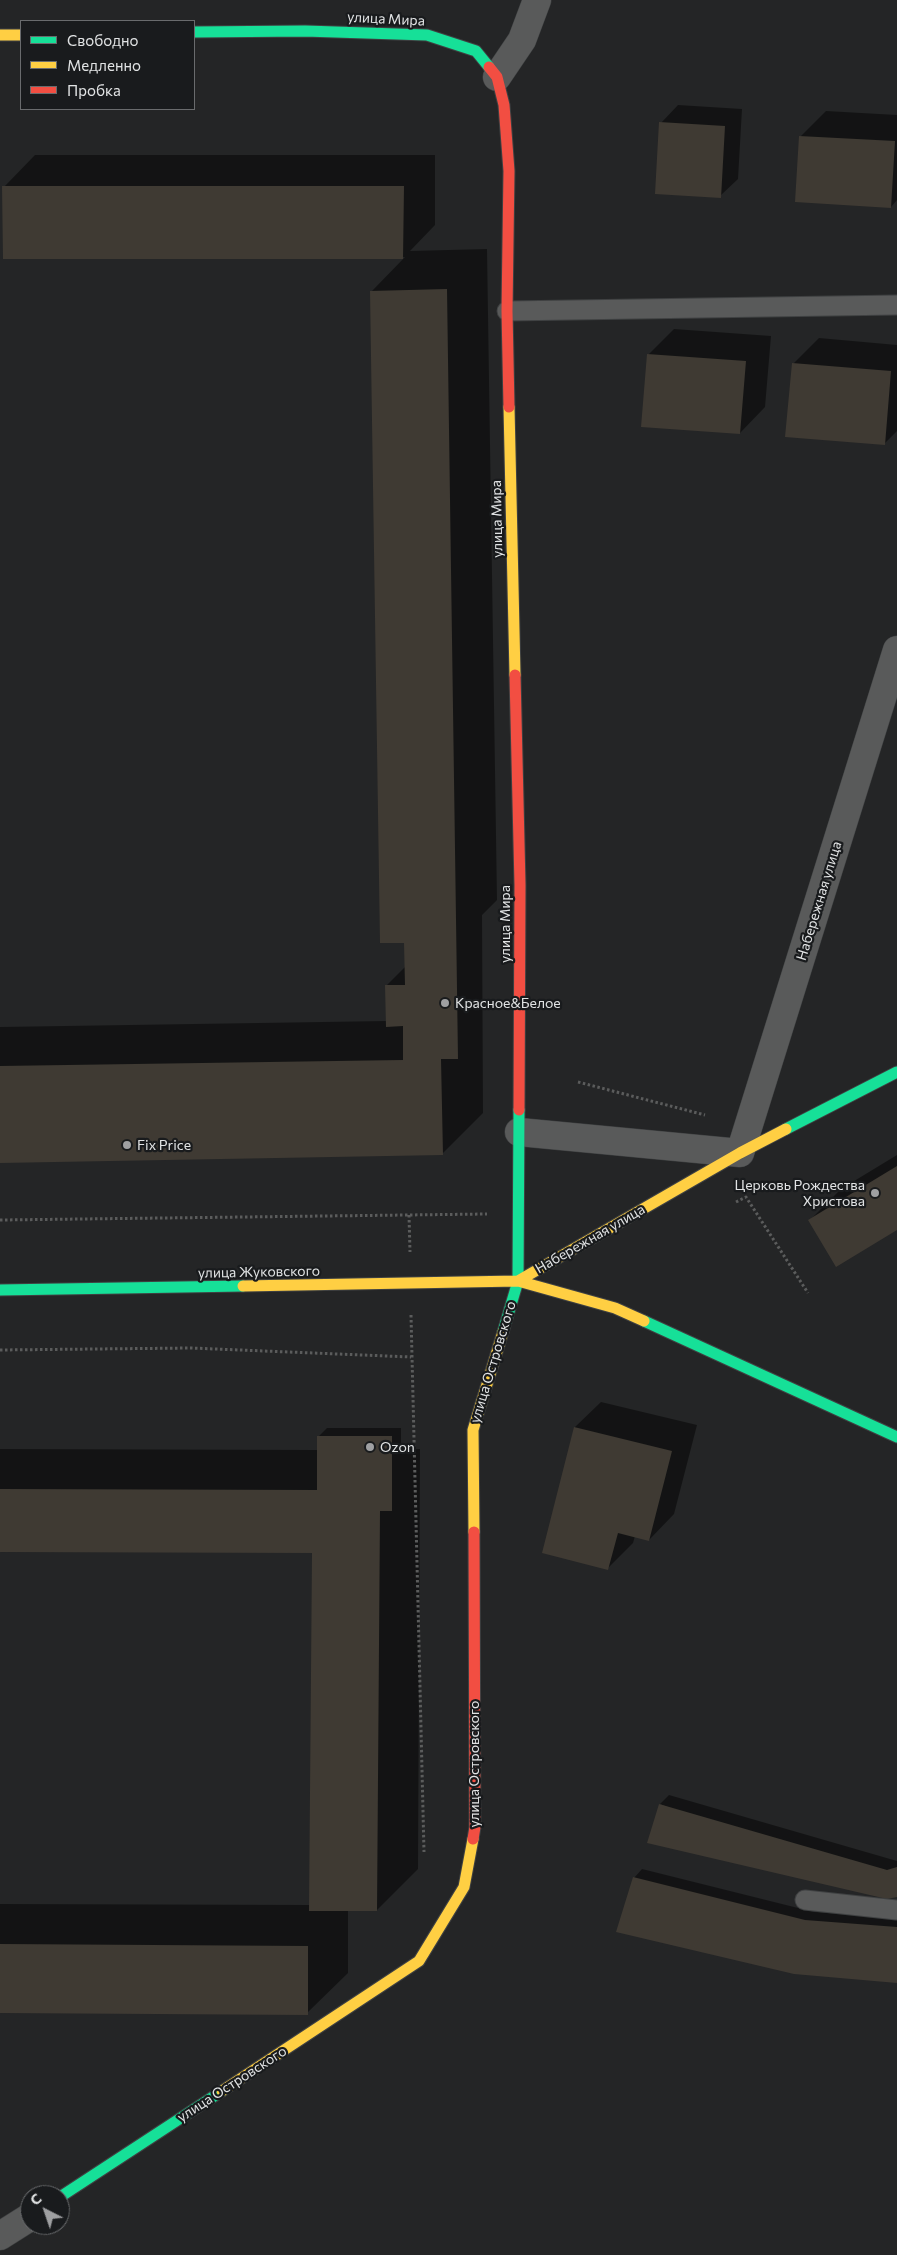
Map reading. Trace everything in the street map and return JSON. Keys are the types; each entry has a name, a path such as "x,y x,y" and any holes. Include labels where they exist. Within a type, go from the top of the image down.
{"street":[{"path":"497,77 522,40 537,0"},
{"name":"улица Мира","path":"195,32 305,30 427,35 476,51 497,77 504,106 509,171 507,311 520,885 518,1281"},
{"path":"0,35 20,35"},
{"name":"Набережная улица","path":"740,1153 897,650"},
{"name":"Набережная улица","path":"518,1281 740,1153 897,1072"},
{"path":"519,1132 740,1153"},
{"path":"518,1281 615,1308 897,1437"},
{"name":"улица Жуковского","path":"0,1290 518,1281"},
{"name":"улица Островского","path":"70,2190 419,1961 464,1887 475,1827 473,1430 518,1281"},
{"path":"0,2236 20,2223"}],"lane":[{"path":"507,311 897,305"},
{"path":"805,1900 897,1910"}],"path":[{"path":"578,1082 714,1117"},
{"path":"736,1202 746,1197 808,1293"},
{"path":"0,1220 489,1214 488,1205"},
{"path":"409,1215 424,1852"},
{"path":"0,1350 191,1348 411,1357"}],"building":[{"path":"659,122 725,126 721,198 655,194"},
{"path":"799,136 895,141 891,208 795,202"},
{"path":"2,186 404,186 403,259 3,259"},
{"path":"447,289 458,1059 441,1059 443,1155 0,1163 0,1066 403,1060 403,1026 386,1027 385,985 405,985 404,943 380,943 370,291"},
{"path":"647,354 746,361 740,434 641,427"},
{"path":"792,363 891,371 885,445 785,437"},
{"name":"Церковь Рождества Христова","path":"897,1166 897,1230 836,1267 808,1220"},
{"path":"574,1427 672,1451 649,1541 618,1533 608,1570 542,1553"},
{"path":"317,1436 392,1436 392,1511 380,1511 377,1911 309,1911 312,1553 0,1552 0,1489 317,1490"},
{"path":"659,1804 887,1870 897,1867 897,1897 887,1899 647,1843"},
{"path":"633,1877 805,1920 897,1927 897,1983 794,1974 616,1932"},
{"path":"0,1944 308,1946 308,2015 0,2013"}],"traffic: fast":[{"path":"195,32 305,31 427,35 476,51 489,67"},
{"path":"786,1129 897,1072"},
{"path":"503,1332 518,1281 519,1110"},
{"path":"0,1290 243,1286"},
{"path":"644,1321 897,1437"},
{"path":"70,2190 222,2091"}],"traffic: slow":[{"path":"0,35 20,35"},
{"path":"509,407 515,675"},
{"path":"518,1281 740,1153 786,1129"},
{"path":"243,1286 518,1281 615,1308 644,1321"},
{"path":"474,1532 473,1430 503,1332"},
{"path":"222,2091 419,1961 464,1887 473,1839"}],"traffic: jam":[{"path":"489,67 497,77 504,105 509,171 507,311 509,407"},
{"path":"515,675 520,885 519,1110"},
{"path":"473,1839 475,1827 474,1532"}],"place":[{"name":"Красное&Белое","path":"445,1003"},
{"name":"Fix Price","path":"127,1145"},
{"name":"Церковь Рождества Христова","path":"875,1193"},
{"name":"Ozon","path":"370,1447"}]}
